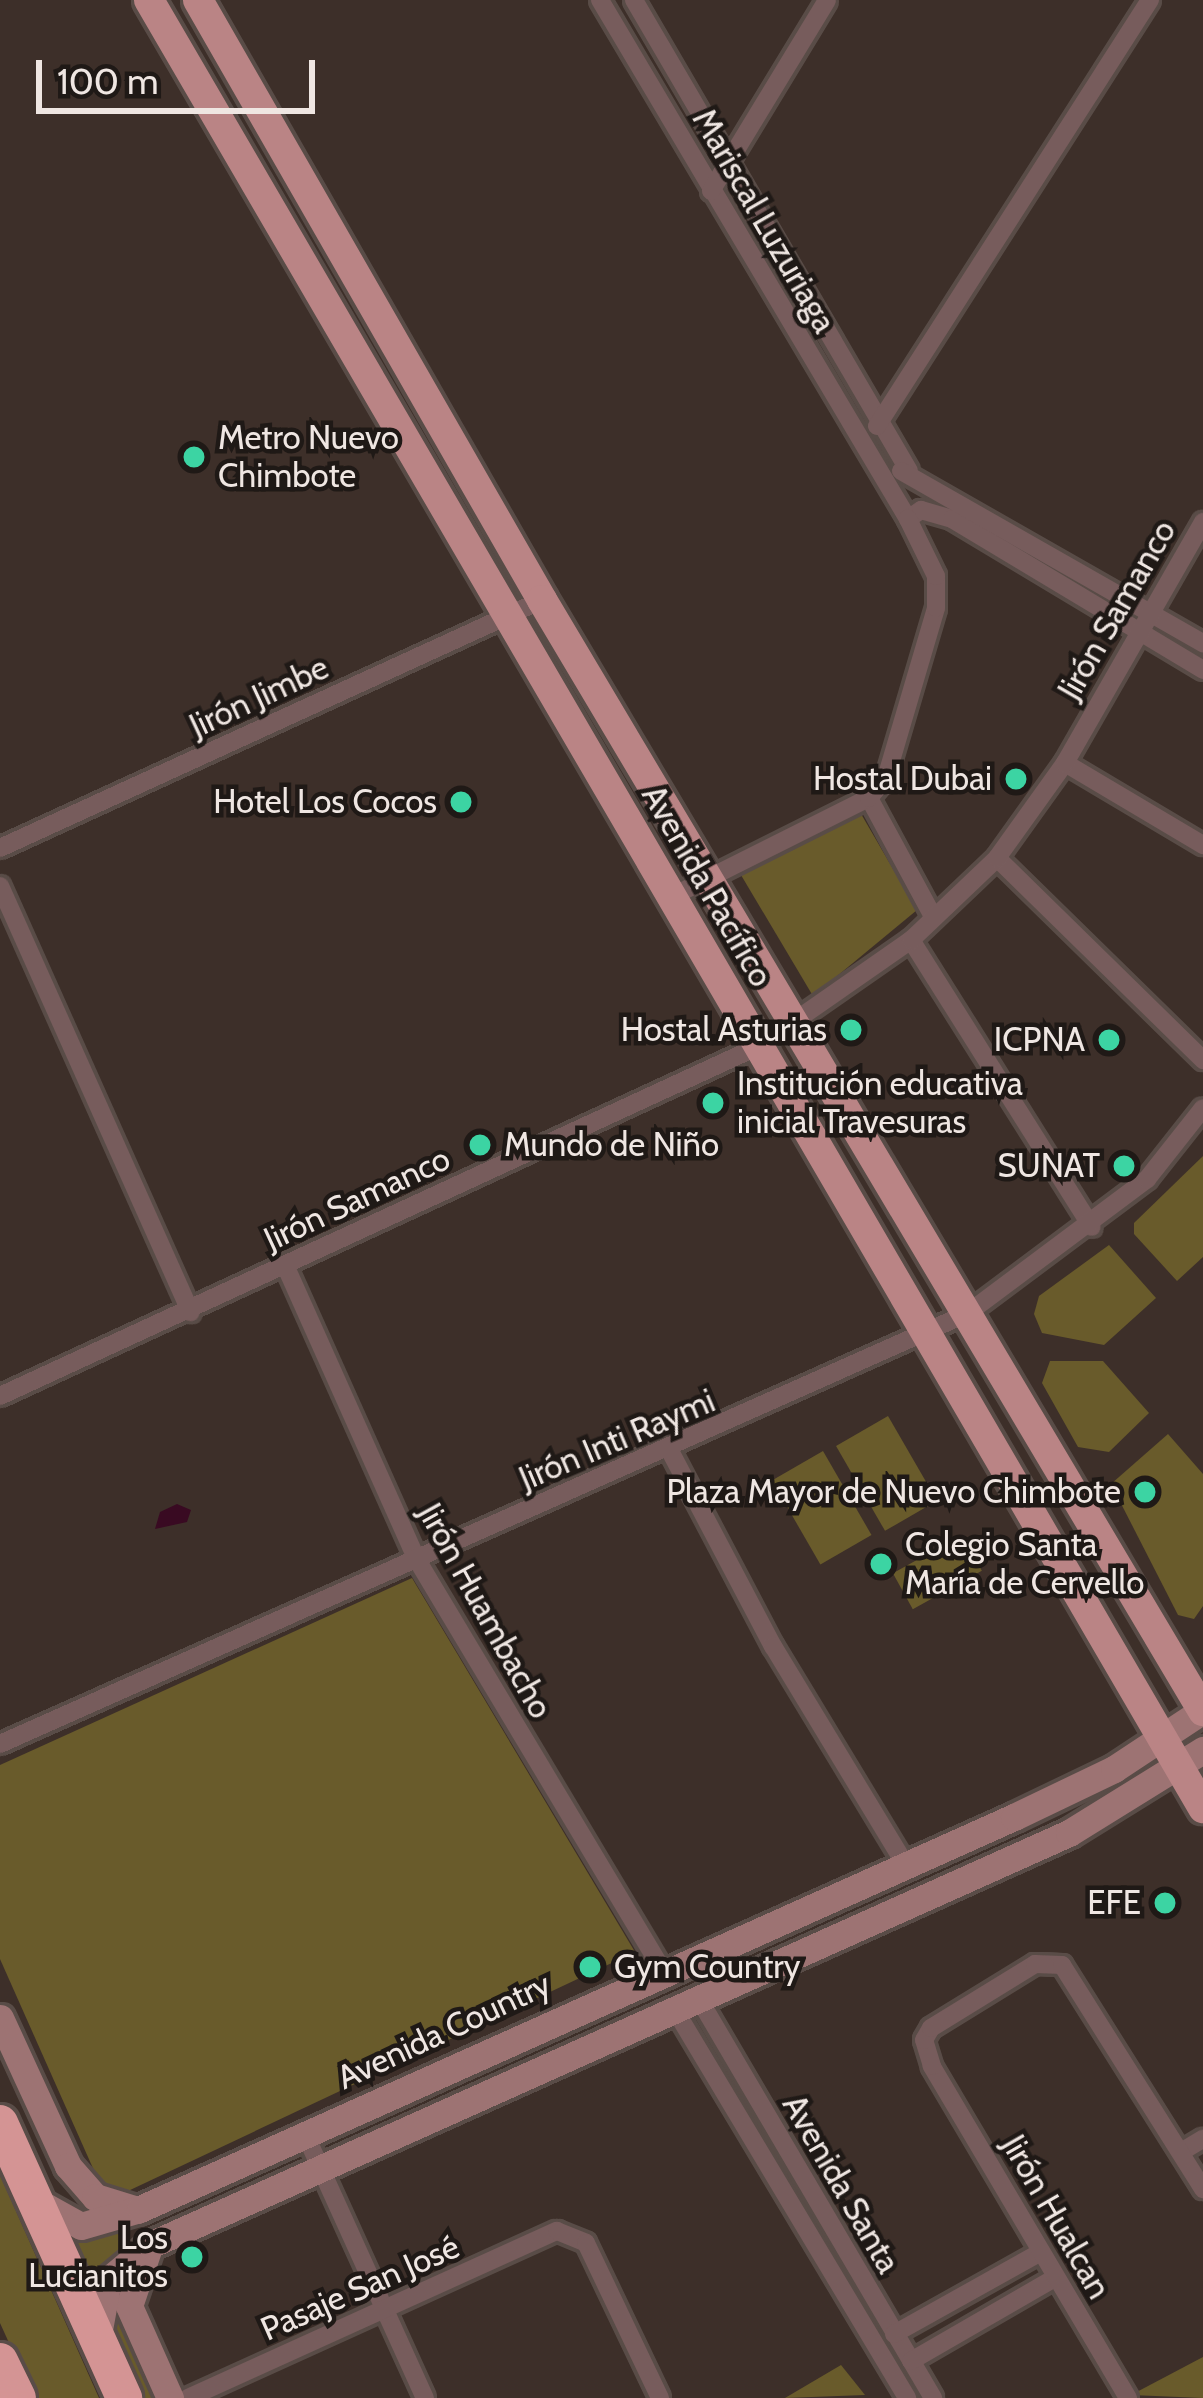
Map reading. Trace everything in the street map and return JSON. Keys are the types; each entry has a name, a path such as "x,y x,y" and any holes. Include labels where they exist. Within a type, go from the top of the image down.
{"highway":[{"path":"0,2123 124,2398"},
{"path":"0,2363 18,2398"}],"main road":[{"name":"Avenida Pacífico","path":"149,0 670,897 1182,1751 1203,1808"},
{"name":"Avenida Pacífico","path":"198,0 542,600 713,880 1203,1710"},
{"name":"Avenida Country","path":"98,2339 108,2280 150,2245 1069,1833 1182,1751 1203,1710"},
{"name":"Avenida Country","path":"36,2201 81,2226 137,2210 790,1914 1182,1751"},
{"path":"790,1914 806,1951"},
{"path":"0,2018 68,2166 95,2197 137,2210"},
{"path":"543,2024 560,2060"},
{"path":"218,2173 242,2188 230,2210"},
{"path":"150,2245 129,2306 170,2398"}],"street":[{"name":"Mariscal Luzuriaga","path":"600,0 908,519 936,576 936,608 886,778 869,798"},
{"name":"Mariscal Luzuriaga","path":"634,0 909,471"},
{"path":"711,191 827,0"},
{"path":"860,442 881,422 1150,0"},
{"path":"877,471 909,471 1203,643"},
{"path":"908,519 922,510 952,519 1203,670"},
{"name":"Jirón Samanco","path":"0,1396 191,1312 758,1046 910,940 997,858 1065,763 1136,631 1203,522"},
{"name":"Jirón Jimbe","path":"0,848 542,600"},
{"path":"1065,763 1203,845"},
{"path":"670,897 713,880 869,798 934,918"},
{"path":"997,858 1203,1060"},
{"path":"0,886 191,1312"},
{"path":"910,940 1092,1227"},
{"name":"Jirón Inti Raymi","path":"0,1744 416,1558 670,1451 968,1313 1092,1227 1147,1179 1203,1108"},
{"name":"Jirón Huambacho","path":"285,1265 416,1558 663,1970"},
{"path":"670,1451 772,1646 906,1866"},
{"name":"Jirón Hualcan","path":"1128,2398 932,2066 924,2040 941,2019 1035,1964 1062,1965 1073,1975 1181,2152"},
{"name":"Avenida Santa","path":"687,2004 933,2398"},
{"name":"Avenida Santa","path":"687,2004 907,2398"},
{"path":"306,2136 425,2398"},
{"path":"1201,2180 1181,2152 1203,2139"},
{"name":"Pasaje San José","path":"188,2398 557,2231 586,2243 660,2398"},
{"path":"894,2334 1041,2252"},
{"path":"911,2361 1055,2278"}],"shaded area":[{"path":"857,807 917,910 813,996 741,875"},
{"path":"1203,1156 1203,1257 1177,1281 1134,1234 1134,1223"},
{"path":"1109,1245 1156,1298 1104,1345 1042,1333 1034,1314 1039,1296"},
{"path":"1050,1361 1103,1361 1149,1413 1109,1452 1078,1447 1042,1383"},
{"path":"888,1416 937,1501 885,1531 836,1446"},
{"path":"1168,1434 1203,1474 1203,1606 1194,1619 1178,1615 1111,1484"},
{"path":"823,1451 871,1535 820,1565 772,1480"},
{"path":"177,1504 191,1510 187,1522 155,1529 160,1512"},
{"path":"962,1535 982,1571 913,1609 893,1573"},
{"path":"412,1578 635,1952 128,2191 100,2184 0,1959 0,1765"},
{"path":"0,2175 99,2398 34,2398 0,2323"},
{"path":"117,2230 126,2253 91,2288 59,2234"},
{"path":"114,2291 125,2337 152,2398 131,2398 108,2344"},
{"path":"1203,2357 1203,2398 1131,2395"},
{"path":"841,2365 865,2395 785,2398"}],"place":[{"name":"Metro Nuevo Chimbote","path":"194,457"},
{"name":"Hostal Dubai","path":"1016,779"},
{"name":"Hotel Los Cocos","path":"461,802"},
{"name":"Hostal Asturias","path":"851,1030"},
{"name":"ICPNA","path":"1109,1040"},
{"name":"Institución educativa inicial Travesuras","path":"713,1103"},
{"name":"Mundo de Niño","path":"480,1145"},
{"name":"SUNAT","path":"1124,1166"},
{"name":"Plaza Mayor de Nuevo Chimbote","path":"1145,1492"},
{"name":"Colegio Santa María de Cervello","path":"881,1564"},
{"name":"EFE","path":"1165,1903"},
{"name":"Gym Country","path":"590,1967"},
{"name":"Los Lucianitos","path":"192,2257"}]}
